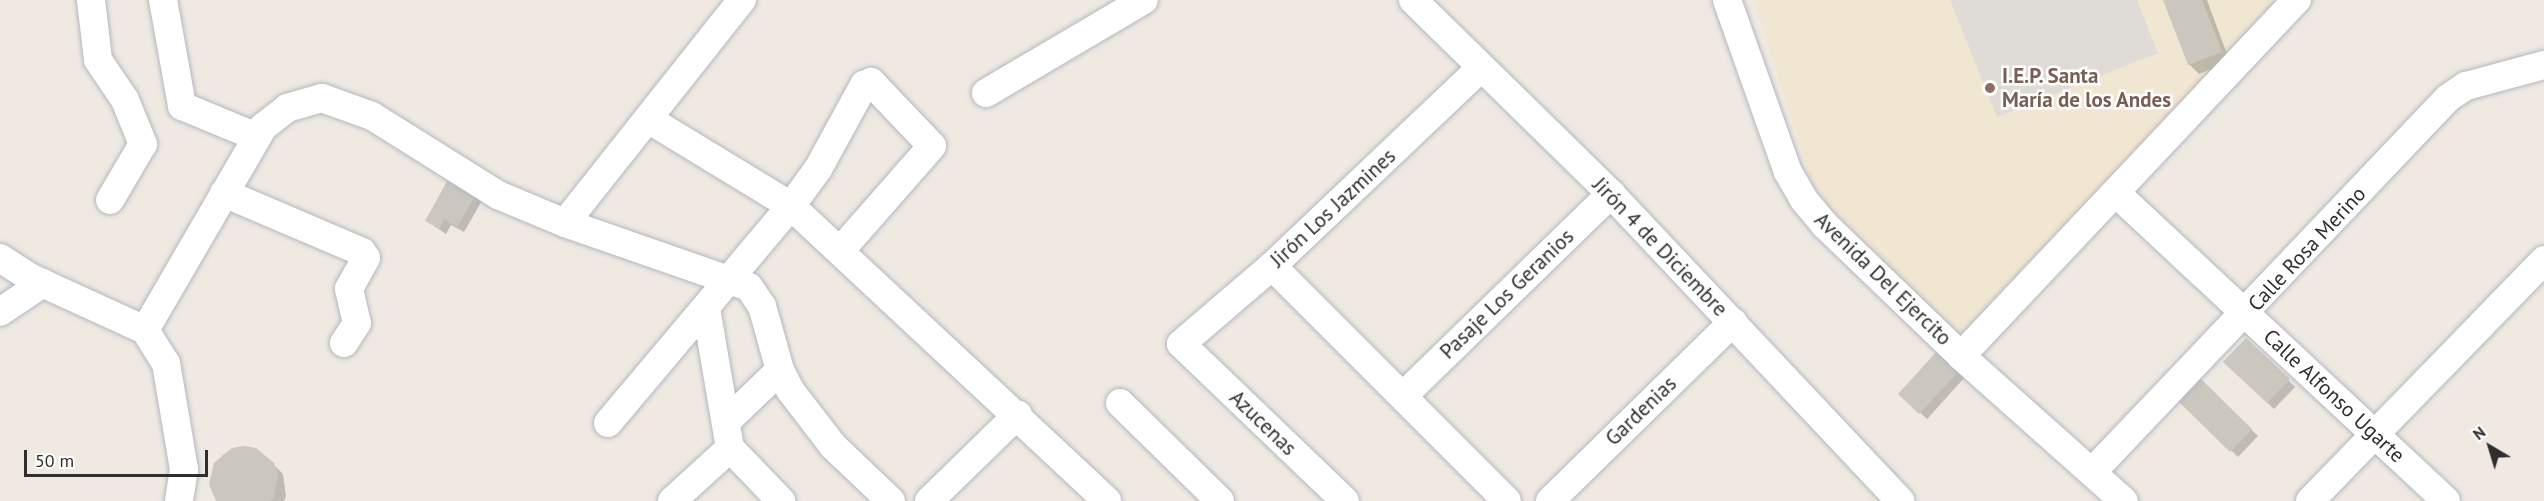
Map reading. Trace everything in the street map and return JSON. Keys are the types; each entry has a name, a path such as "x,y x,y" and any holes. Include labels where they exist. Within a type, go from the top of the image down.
{"street":[{"path":"91,0 98,60 125,100 143,144 110,200"},
{"path":"163,0 182,106 257,137"},
{"path":"565,223 742,0"},
{"path":"986,93 1144,0"},
{"name":"Jirón 4 de Diciembre","path":"1413,0 1611,194 1733,322 1889,497"},
{"name":"Avenida Del Ejercito","path":"1728,0 1788,172 1804,200 1825,225 1961,356 2093,471 2124,501"},
{"path":"1961,356 2297,0"},
{"name":"Calle Rosa Merino","path":"2093,471 2246,314 2448,98 2466,86 2544,64"},
{"name":"Jirón Los Jazmines","path":"1181,344 1272,266 1481,68"},
{"path":"608,423 791,206 818,169 864,85 871,82 932,146 842,250"},
{"path":"145,330 263,127 287,108 322,98 372,116 498,195 565,223 729,280 757,295 780,370 790,390 833,446 891,501"},
{"path":"648,119 791,206 842,250 1018,414 1107,501"},
{"path":"224,194 362,252 366,258 349,289 357,323 344,344"},
{"name":"Pasaje Los Geranios","path":"1404,395 1611,194"},
{"name":"Calle Alfonso Ugarte","path":"2116,194 2446,501"},
{"path":"0,258 43,283 145,330 166,363 184,469 179,501"},
{"path":"2310,501 2373,433 2544,260"},
{"path":"1272,266 1404,395 1507,501"},
{"path":"0,312 43,283"},
{"path":"706,308 728,420 730,448 781,501"},
{"name":"Gardenias","path":"1550,501 1733,322"},
{"name":"Azucenas","path":"1181,344 1345,501"},
{"path":"728,420 780,370"},
{"path":"1120,403 1220,501"},
{"path":"929,501 1018,414"},
{"path":"672,501 730,448"}],"shaded area":[{"name":"I.E.P. Santa María de los Andes","path":"1754,0 2282,0 1960,337 1830,211 1810,176"},
{"path":"1950,0 2137,0 2158,53 1997,117"}],"building":[{"path":"2163,0 2202,0 2222,52 2188,65"},
{"path":"450,176 478,191 457,227 444,219 439,229 425,221"},
{"path":"2246,338 2290,379 2267,403 2223,362"},
{"path":"1939,349 1961,369 1919,414 1898,394"},
{"path":"2200,378 2252,429 2230,452 2178,401"},
{"path":"244,446 256,448 274,463 278,474 274,497 271,501 216,501 209,484 214,463 232,448"}],"place":[{"name":"I.E.P. Santa María de los Andes","path":"1990,88"}]}
